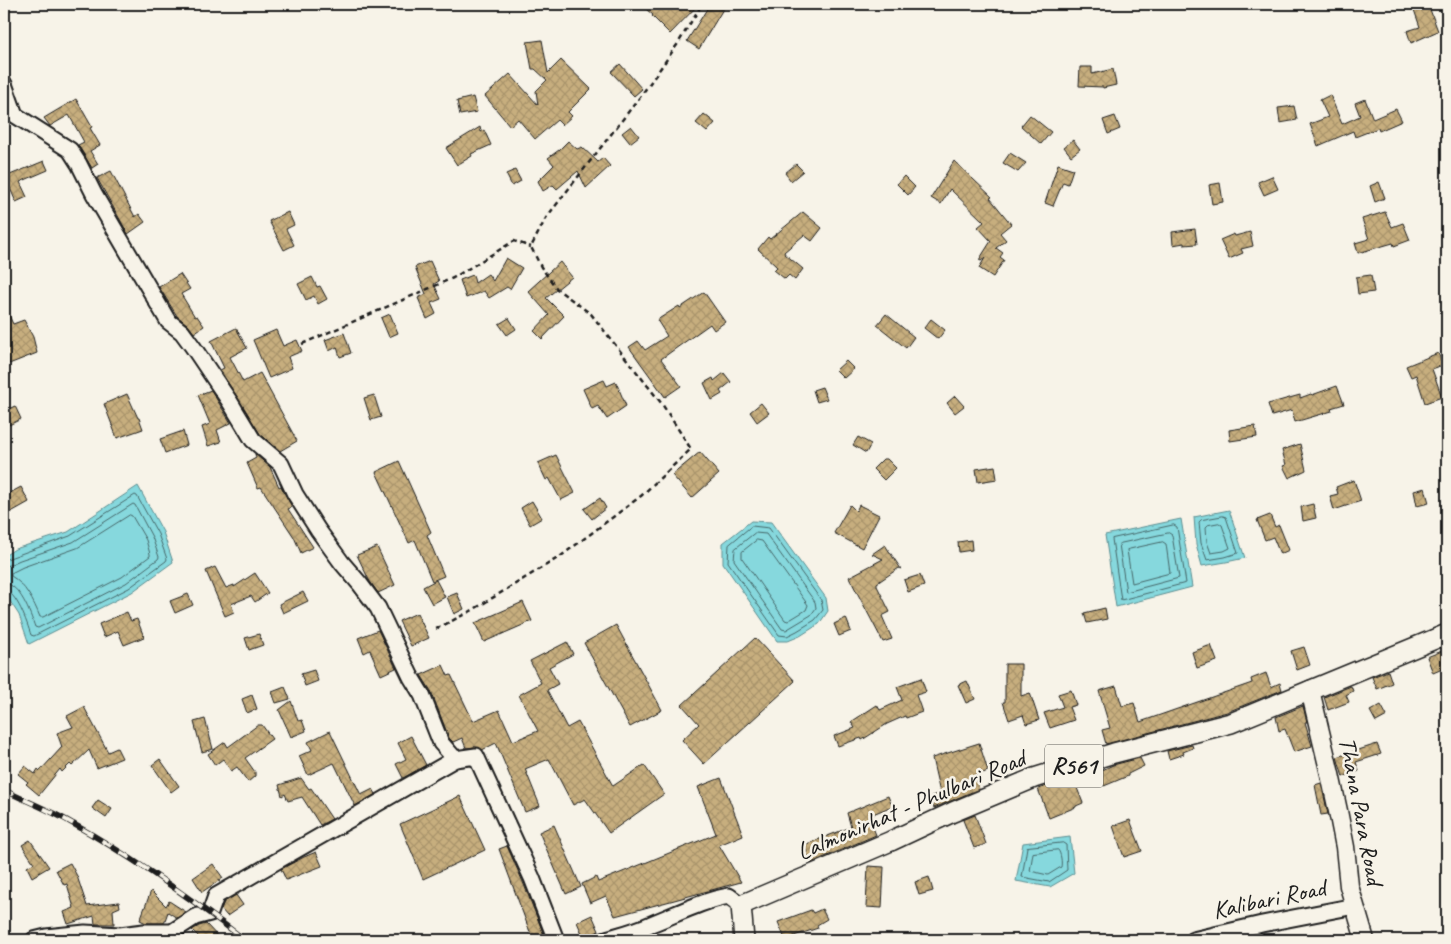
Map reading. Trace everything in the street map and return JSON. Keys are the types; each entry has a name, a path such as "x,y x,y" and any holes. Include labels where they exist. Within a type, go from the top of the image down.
{"main road":[{"name":"Lalmonirhat - Phulbari Road","path":"741,905 1034,778 1114,754 1231,723 1447,634"},
{"name":"Thana Para Road","path":"1310,690 1345,847 1349,886 1365,940"},
{"path":"741,905 744,940"}],"street":[{"path":"4,84 15,115 70,150 168,321 182,332 193,347 253,440 281,464 295,494 318,530 378,608 411,677 422,695 441,744 455,759"},
{"path":"34,940 85,933 172,932 195,917 210,914 216,896 455,759 476,756 532,878 556,940"},
{"path":"603,940 649,925 717,898 729,896 741,905"},
{"name":"Kalibari Road","path":"1193,940 1355,906"}],"path":[{"path":"531,247 546,218 640,97 677,45 702,4"},
{"path":"302,344 453,278 514,241 531,247 541,268 558,289 597,320 662,404 691,449 640,496 561,556 472,612 436,629"}],"water":[{"path":"138,486 163,532 173,562 132,592 29,644 19,615 4,592 4,556 15,549 68,532"},
{"path":"1229,510 1245,558 1202,566 1196,544 1194,517"},
{"path":"1181,519 1192,587 1116,607 1105,535"},
{"path":"751,521 771,522 826,598 828,611 819,624 788,641 777,641 723,563 723,543"},
{"path":"1070,837 1074,873 1050,887 1016,881 1023,843"}],"building":[{"path":"640,4 699,4 670,34"},
{"path":"710,4 726,4 699,49 687,41"},
{"path":"1412,4 1428,4 1438,31 1411,43 1407,31 1420,27"},
{"path":"542,40 548,73 561,60 591,89 568,112 572,116 562,125 557,120 535,139 518,119 510,126 485,96 510,74 538,105 536,91 547,80 535,69 532,69 527,42"},
{"path":"620,64 642,89 634,96 611,72"},
{"path":"1080,67 1092,67 1092,74 1113,69 1116,85 1103,88 1079,86"},
{"path":"1330,95 1342,124 1360,116 1355,103 1365,99 1373,119 1396,109 1402,121 1379,131 1378,128 1355,137 1353,131 1318,146 1310,124 1328,117 1320,100"},
{"path":"473,97 477,112 460,115 457,101"},
{"path":"76,99 100,145 90,151 98,164 92,168 78,145 84,142 69,115 50,126 44,118"},
{"path":"1294,106 1297,120 1280,123 1278,108"},
{"path":"704,114 715,123 707,132 696,123"},
{"path":"1030,115 1051,132 1041,144 1021,126"},
{"path":"1115,116 1120,129 1108,134 1103,120"},
{"path":"631,126 639,136 630,143 622,133"},
{"path":"480,127 481,132 484,130 491,145 471,154 472,156 457,165 446,148"},
{"path":"1073,140 1080,149 1071,156 1064,147"},
{"path":"568,141 577,149 582,147 598,162 603,158 610,166 586,188 578,171 557,189 553,185 543,191 538,181 554,165 548,158"},
{"path":"1010,153 1026,163 1018,172 1003,163"},
{"path":"44,161 48,170 20,182 27,197 16,202 5,177"},
{"path":"954,161 992,197 990,198 1011,224 1000,233 1006,240 996,248 1003,253 1000,257 1004,260 993,277 979,268 985,258 981,261 979,260 991,241 978,227 984,222 950,189 941,204 931,198"},
{"path":"796,164 803,171 791,181 785,173"},
{"path":"1058,164 1073,169 1068,184 1063,182 1053,206 1045,203"},
{"path":"515,170 521,181 512,186 506,174"},
{"path":"111,171 135,217 139,214 145,222 128,234 97,178"},
{"path":"904,176 915,187 908,195 897,184"},
{"path":"1272,176 1278,189 1264,195 1258,182"},
{"path":"1379,182 1385,198 1375,202 1370,186"},
{"path":"1220,183 1223,202 1212,204 1209,185"},
{"path":"288,212 294,225 286,229 294,245 284,250 269,221"},
{"path":"803,212 822,228 812,241 804,235 784,252 803,269 795,280 789,275 785,279 774,270 777,267 758,249 768,237 770,239"},
{"path":"1385,212 1392,227 1403,223 1410,240 1394,246 1393,243 1358,253 1355,243 1369,239 1362,219"},
{"path":"1195,229 1197,244 1184,245 1184,243 1173,245 1172,232"},
{"path":"1250,232 1253,246 1241,249 1243,253 1229,259 1220,240 1234,234 1235,236"},
{"path":"506,258 522,268 510,289 507,287 489,298 484,291 466,298 460,280 473,275 475,283 488,274 493,281"},
{"path":"430,261 439,281 434,284 441,299 431,303 436,314 427,319 418,298 426,294 415,267"},
{"path":"560,262 572,277 546,298 564,316 542,339 534,331 549,315 528,291"},
{"path":"180,274 190,289 181,294 195,317 197,316 204,326 194,333 177,316 159,287"},
{"path":"1371,275 1374,292 1358,294 1356,277"},
{"path":"312,277 317,287 320,286 327,299 318,304 314,296 306,300 298,284"},
{"path":"704,292 725,322 714,330 710,324 661,359 681,386 665,397 629,347 638,341 645,350 667,336 657,320"},
{"path":"4,305 13,324 24,320 33,337 37,353 9,364 4,351"},
{"path":"390,314 398,333 389,337 381,318"},
{"path":"886,314 914,337 906,348 877,325"},
{"path":"509,318 516,329 507,335 499,324"},
{"path":"931,319 945,330 938,339 924,328"},
{"path":"236,328 247,348 230,357 243,382 260,373 297,441 280,451 260,434 220,370 224,368 211,341"},
{"path":"276,330 283,346 297,340 302,351 288,357 292,368 269,378 253,340"},
{"path":"344,333 351,353 340,357 337,347 329,351 325,340"},
{"path":"1438,353 1443,365 1432,369 1442,397 1425,403 1416,375 1411,377 1406,366"},
{"path":"846,361 854,369 844,378 836,370"},
{"path":"724,373 731,382 720,391 722,394 712,400 704,383 713,378 714,381"},
{"path":"604,380 607,386 616,382 626,406 607,419 598,406 592,409 583,389"},
{"path":"1337,386 1344,404 1331,408 1332,411 1295,422 1292,410 1272,416 1268,404 1300,395 1300,398 1312,395"},
{"path":"822,387 827,399 817,402 813,390"},
{"path":"211,390 231,423 217,430 221,442 208,446 202,427 210,424 198,395"},
{"path":"127,394 143,429 117,438 104,404"},
{"path":"374,395 381,417 371,420 364,398"},
{"path":"955,396 964,406 955,413 947,403"},
{"path":"761,403 769,413 757,422 750,412"},
{"path":"15,406 21,419 9,425 4,411"},
{"path":"1255,426 1257,437 1230,441 1229,430"},
{"path":"183,431 187,445 165,453 160,439"},
{"path":"858,437 871,444 866,453 853,445"},
{"path":"1300,444 1306,470 1289,478 1283,466 1286,465 1282,450"},
{"path":"700,452 719,474 692,498 672,475"},
{"path":"255,454 270,467 279,487 281,486 292,507 288,509 313,547 301,553 294,537 261,487 258,488 247,463 256,458"},
{"path":"556,455 575,493 561,500 549,478 546,480 538,463"},
{"path":"883,459 887,459 896,468 884,480 873,469"},
{"path":"399,461 431,532 427,535 444,576 432,581 415,540 409,543 376,472"},
{"path":"995,466 997,479 978,482 976,469"},
{"path":"1354,480 1361,501 1334,510 1330,496 1338,494 1336,487"},
{"path":"21,487 29,502 4,516 4,496"},
{"path":"1425,488 1429,503 1417,506 1414,491"},
{"path":"600,498 606,508 592,519 584,509"},
{"path":"532,501 542,518 530,525 521,508"},
{"path":"1313,504 1316,518 1303,521 1301,507"},
{"path":"850,505 856,511 859,505 879,515 862,548 834,533"},
{"path":"1270,515 1275,527 1279,525 1289,550 1280,554 1273,537 1265,540 1257,520"},
{"path":"971,540 972,550 959,552 958,542"},
{"path":"885,545 901,569 899,568 877,583 890,612 882,616 892,639 883,642 849,577 883,559 872,554"},
{"path":"377,547 395,585 378,593 369,580 357,555"},
{"path":"215,567 226,588 234,585 234,587 255,573 268,593 255,602 251,596 231,604 234,612 225,616 206,571"},
{"path":"920,575 924,586 908,592 904,580"},
{"path":"436,580 445,597 432,604 423,587"},
{"path":"303,592 308,601 283,613 279,604"},
{"path":"457,593 464,609 454,614 447,597"},
{"path":"188,594 193,605 175,613 170,601"},
{"path":"523,602 532,621 484,642 475,623"},
{"path":"1105,608 1107,619 1087,623 1084,613"},
{"path":"127,612 131,621 137,619 144,637 124,645 118,631 104,637 99,624"},
{"path":"417,613 429,638 411,646 399,621"},
{"path":"846,618 851,631 839,636 834,624"},
{"path":"616,625 662,710 630,727 584,643"},
{"path":"378,630 396,668 381,675 370,650 364,653 358,638"},
{"path":"259,634 263,645 249,650 245,638"},
{"path":"755,638 795,681 704,764 682,740 699,724 682,705"},
{"path":"567,642 573,654 549,667 558,684 547,690 567,728 578,722 613,786 644,765 664,794 609,833 585,799 573,805 549,759 525,769 540,806 525,812 496,743 482,750 475,747 466,748 462,738 453,742 449,738 431,691 421,675 443,665 448,676 451,675 473,721 499,710 513,741 538,731 519,695 541,683 530,661"},
{"path":"1211,645 1217,661 1197,668 1192,652"},
{"path":"1304,647 1310,665 1297,670 1291,651"},
{"path":"1447,649 1447,667 1433,673 1427,657"},
{"path":"1005,664 1021,664 1021,696 1030,693 1039,720 1026,724 1023,715 1009,720 1003,702 1005,702"},
{"path":"314,670 318,681 305,686 301,674"},
{"path":"1388,671 1392,683 1377,689 1372,677"},
{"path":"1266,673 1271,687 1280,683 1282,690 1227,712 1106,744 1102,730 1110,728 1099,691 1116,686 1122,706 1134,703 1140,722 1252,683 1251,679"},
{"path":"921,678 926,692 916,695 922,712 906,718 905,716 887,724 862,740 861,738 838,746 834,736 855,728 851,722 877,705 880,710 902,700 897,687"},
{"path":"967,681 975,699 966,703 958,685"},
{"path":"1351,686 1353,691 1346,695 1349,702 1328,710 1324,697"},
{"path":"285,687 290,699 276,703 272,692"},
{"path":"1071,690 1076,705 1069,707 1074,720 1050,728 1044,713 1063,707 1058,694"},
{"path":"252,695 257,709 247,713 242,699"},
{"path":"291,701 298,721 302,720 306,731 291,737 279,710"},
{"path":"1381,705 1387,716 1376,722 1370,711"},
{"path":"1303,706 1307,722 1305,722 1312,746 1294,752 1285,729 1279,731 1276,717"},
{"path":"84,707 108,752 117,748 122,758 97,768 89,750 72,766 70,764 62,772 60,769 39,795 18,774 25,766 35,774 38,769 40,771 62,747 57,733 73,727 67,716"},
{"path":"205,719 213,749 202,752 194,722"},
{"path":"258,725 262,725 272,739 245,758 255,772 255,776 248,782 237,767 231,771 223,759 215,765 208,754 225,742 228,747"},
{"path":"330,731 361,795 373,789 376,794 355,806 334,763 308,775 299,756 312,750 308,742"},
{"path":"411,736 426,765 403,778 396,764 406,759 398,743"},
{"path":"979,743 988,771 975,776 979,789 934,808 929,797 940,793 932,758"},
{"path":"1377,744 1381,754 1356,762 1359,771 1343,777 1337,757"},
{"path":"1192,745 1193,748 1183,752 1184,754 1169,759 1167,751"},
{"path":"1140,758 1144,766 1128,774 1128,776 1104,786 1098,772 1113,765"},
{"path":"160,759 179,786 171,792 152,765"},
{"path":"301,778 309,789 311,788 332,819 320,825 302,797 288,801 285,794 282,796 279,785"},
{"path":"721,778 743,835 719,845 741,882 615,916 606,896 590,903 582,884 596,877 598,882 716,834 698,787"},
{"path":"1062,781 1064,787 1075,783 1083,803 1049,818 1038,789"},
{"path":"1321,783 1328,814 1321,815 1315,785"},
{"path":"460,796 485,850 423,879 400,824"},
{"path":"888,796 892,806 873,814 876,823 872,825 876,835 811,863 804,845 851,827 847,813"},
{"path":"98,800 112,809 106,818 92,808"},
{"path":"975,815 986,844 974,848 963,820"},
{"path":"1130,820 1142,851 1124,857 1113,826"},
{"path":"554,825 581,887 566,894 539,832"},
{"path":"30,840 49,867 32,877 27,867 34,863 22,845"},
{"path":"507,846 546,940 533,940 499,849"},
{"path":"316,852 322,866 286,880 281,869"},
{"path":"70,863 77,876 87,906 119,902 120,907 113,910 114,924 95,924 94,916 68,924 64,912 74,908 67,884 64,885 56,870"},
{"path":"213,864 223,878 202,892 193,878"},
{"path":"868,866 884,867 882,908 866,907"},
{"path":"929,877 933,891 919,895 915,882"},
{"path":"151,891 166,906 169,901 186,912 177,918 168,912 164,923 146,923 140,920"},
{"path":"236,895 243,905 227,916 221,909 224,902"},
{"path":"822,909 827,919 817,925 818,928 785,939 778,922 811,910 813,913"},
{"path":"592,915 599,931 584,938 577,922"},
{"path":"206,924 221,940 202,940 192,930"}],"railway":[{"path":"4,790 93,835 181,893 245,940"}]}
